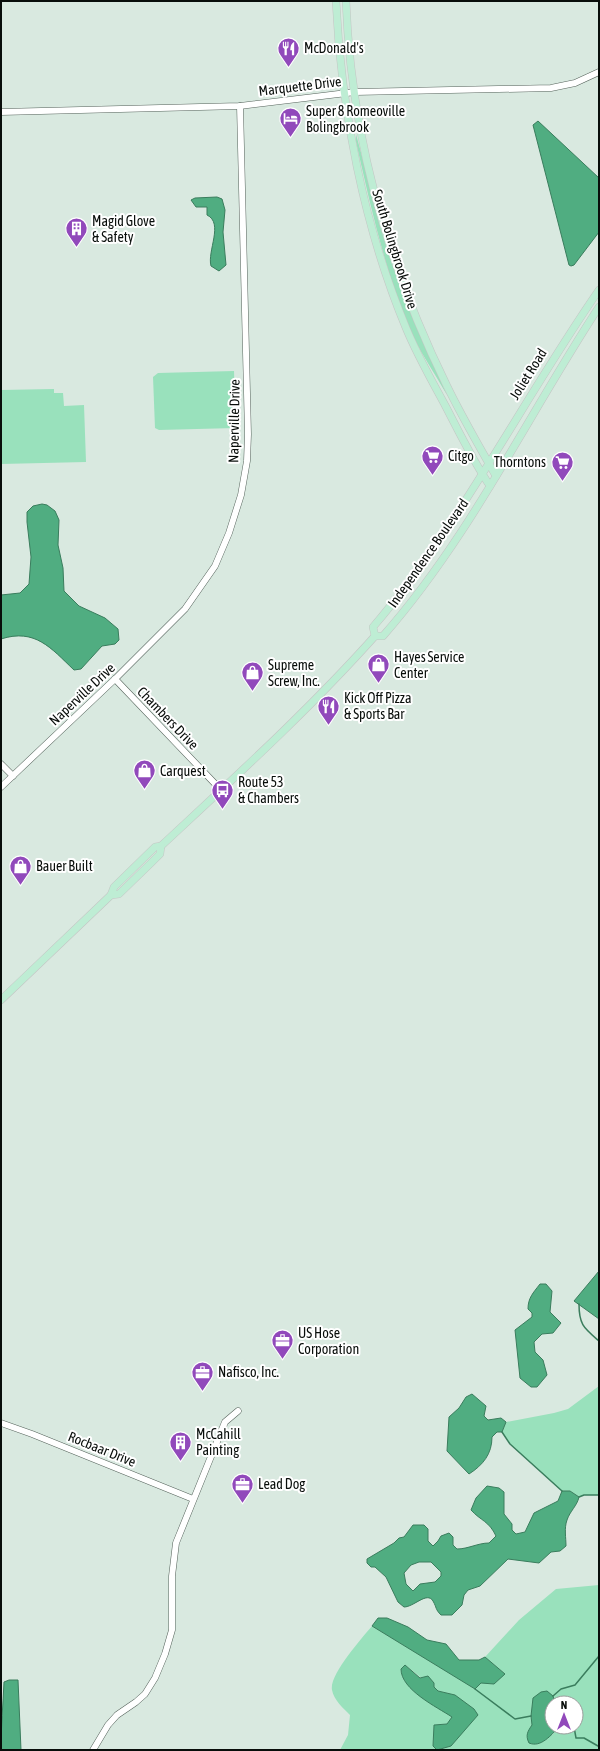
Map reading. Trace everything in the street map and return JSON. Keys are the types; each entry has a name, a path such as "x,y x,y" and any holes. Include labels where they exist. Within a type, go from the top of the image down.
{"main road":[{"name":"South Bolingbrook Drive","path":"336,1 344,92 365,197 399,310 423,362 482,474 490,486"},
{"name":"South Bolingbrook Drive","path":"346,1 355,92 370,175 387,240 446,385 496,476"},
{"name":"Joliet Road","path":"482,474 556,353 599,290"},
{"name":"Joliet Road","path":"496,476 599,307"},
{"name":"Independence Boulevard","path":"375,636 373,628 438,542 482,474"},
{"name":"Independence Boulevard","path":"1,1000 110,895 114,887 155,847 161,846 323,692 375,636 383,636 420,590 457,539 496,476"}],"street":[{"name":"Marquette Drive","path":"1,112 240,106 344,92 551,88 575,83 599,72"},
{"name":"Naperville Drive","path":"1,787 168,628 185,609 215,566 241,495 247,461 248,434 240,106"},
{"name":"Chambers Drive","path":"115,679 220,790"},
{"path":"1,764 13,776"},
{"path":"93,1750 108,1725 117,1714 136,1702 145,1694 155,1678 165,1654 172,1630 173,1558 176,1543 225,1422 238,1411"},
{"name":"Rocbaar Drive","path":"1,1423 193,1499"}],"shaded area":[{"path":"538,121 599,178 599,232 574,265 571,266 569,265 533,125"},
{"path":"356,134 389,256 408,307 447,395 416,343 399,304 372,212 356,142"},
{"path":"217,197 222,199 225,210 223,232 226,265 219,271 211,266 210,260 215,231 214,224 212,219 207,215 207,207 196,207 191,200 195,198"},
{"path":"234,371 235,428 159,430 155,428 153,377 158,373"},
{"path":"54,389 54,393 63,393 64,406 84,405 86,462 1,464 1,390"},
{"path":"42,504 47,505 55,511 59,520 58,545 63,568 64,591 79,606 105,618 118,629 119,640 115,644 102,646 81,669 74,670 58,654 42,642 33,638 13,636 1,639 1,595 20,593 29,584 31,557 27,512 33,506"},
{"path":"599,1271 599,1319 574,1301"},
{"path":"540,1284 546,1284 552,1291 550,1312 561,1323 553,1333 542,1334 534,1342 535,1352 543,1360 547,1375 537,1387 531,1387 520,1378 515,1330 532,1317 532,1313 528,1309 529,1302 531,1296"},
{"path":"599,1386 599,1495 584,1495 579,1497 570,1491 562,1491 510,1444 502,1432 506,1422 568,1409"},
{"path":"472,1394 486,1406 484,1416 488,1420 501,1418 506,1422 502,1432 497,1432 492,1437 492,1443 486,1458 469,1474 447,1451 449,1417 459,1408 466,1397"},
{"path":"487,1486 499,1488 504,1492 504,1514 512,1524 512,1530 516,1534 525,1532 534,1513 558,1501 562,1491 570,1491 579,1497 566,1523 566,1546 560,1551 551,1552 539,1563 508,1559 480,1586 468,1590 464,1595 462,1605 452,1615 441,1615 430,1598 404,1607 398,1602 386,1577 375,1567 371,1567 367,1563 367,1559 394,1543 399,1538 404,1537 413,1525 424,1525 428,1529 428,1541 433,1546 441,1536 449,1533 453,1537 453,1545 457,1549 489,1543 496,1536 488,1524 471,1510 476,1498","holes":["419,1562 431,1562 441,1572 441,1576 435,1582 420,1584 413,1591 406,1584 404,1573 411,1565"]},
{"path":"599,1585 598,1750 437,1750 340,1750 348,1735 350,1715 339,1704 335,1697 332,1690 332,1683 347,1657 372,1626 475,1688 481,1683 505,1674 485,1657 519,1620 556,1589","holes":["405,1665 438,1691 455,1695 451,1746 437,1750 433,1746 434,1725 447,1724 453,1717 421,1697 407,1684 401,1669"]},
{"path":"378,1618 387,1618 408,1627 427,1640 446,1644 459,1660 479,1660 485,1657 505,1674 494,1684 481,1683 475,1689 372,1626"},
{"path":"405,1665 420,1678 428,1676 438,1691 455,1695 474,1709 478,1715 451,1746 437,1750 433,1746 434,1725 447,1724 452,1717 413,1691 403,1677 401,1669"},
{"path":"9,1680 18,1680 21,1750 1,1750 4,1682"},
{"path":"547,1691 552,1695 544,1695 544,1735 551,1735 546,1740 538,1744 533,1744 529,1743 527,1735 532,1725 531,1716 533,1698 541,1692"}],"waterway":[{"path":"579,1304 580,1317 583,1326 599,1341"},
{"path":"502,1432 510,1444 562,1491"},
{"path":"579,1497 584,1495 599,1495"},
{"path":"554,1695 561,1689 575,1685 599,1656"},
{"path":"475,1689 515,1719 531,1716"},
{"path":"575,1735 576,1738 584,1738 598,1746"}],"place":[{"name":"McDonald's","path":"288,68"},
{"name":"Super 8 Romeoville Bolingbrook","path":"290,138"},
{"name":"Magid Glove & Safety","path":"77,248"},
{"name":"Citgo","path":"433,476"},
{"name":"Thorntons","path":"562,482"},
{"name":"Hayes Service Center","path":"379,684"},
{"name":"Supreme Screw, Inc.","path":"253,692"},
{"name":"Kick Off Pizza & Sports Bar","path":"328,726"},
{"name":"Carquest","path":"144,790"},
{"name":"Route 53 & Chambers","path":"222,810"},
{"name":"Bauer Built","path":"21,886"},
{"name":"US Hose Corporation","path":"282,1360"},
{"name":"Nafisco, Inc.","path":"202,1392"},
{"name":"McCahill Painting","path":"181,1462"},
{"name":"Lead Dog","path":"242,1504"}]}
